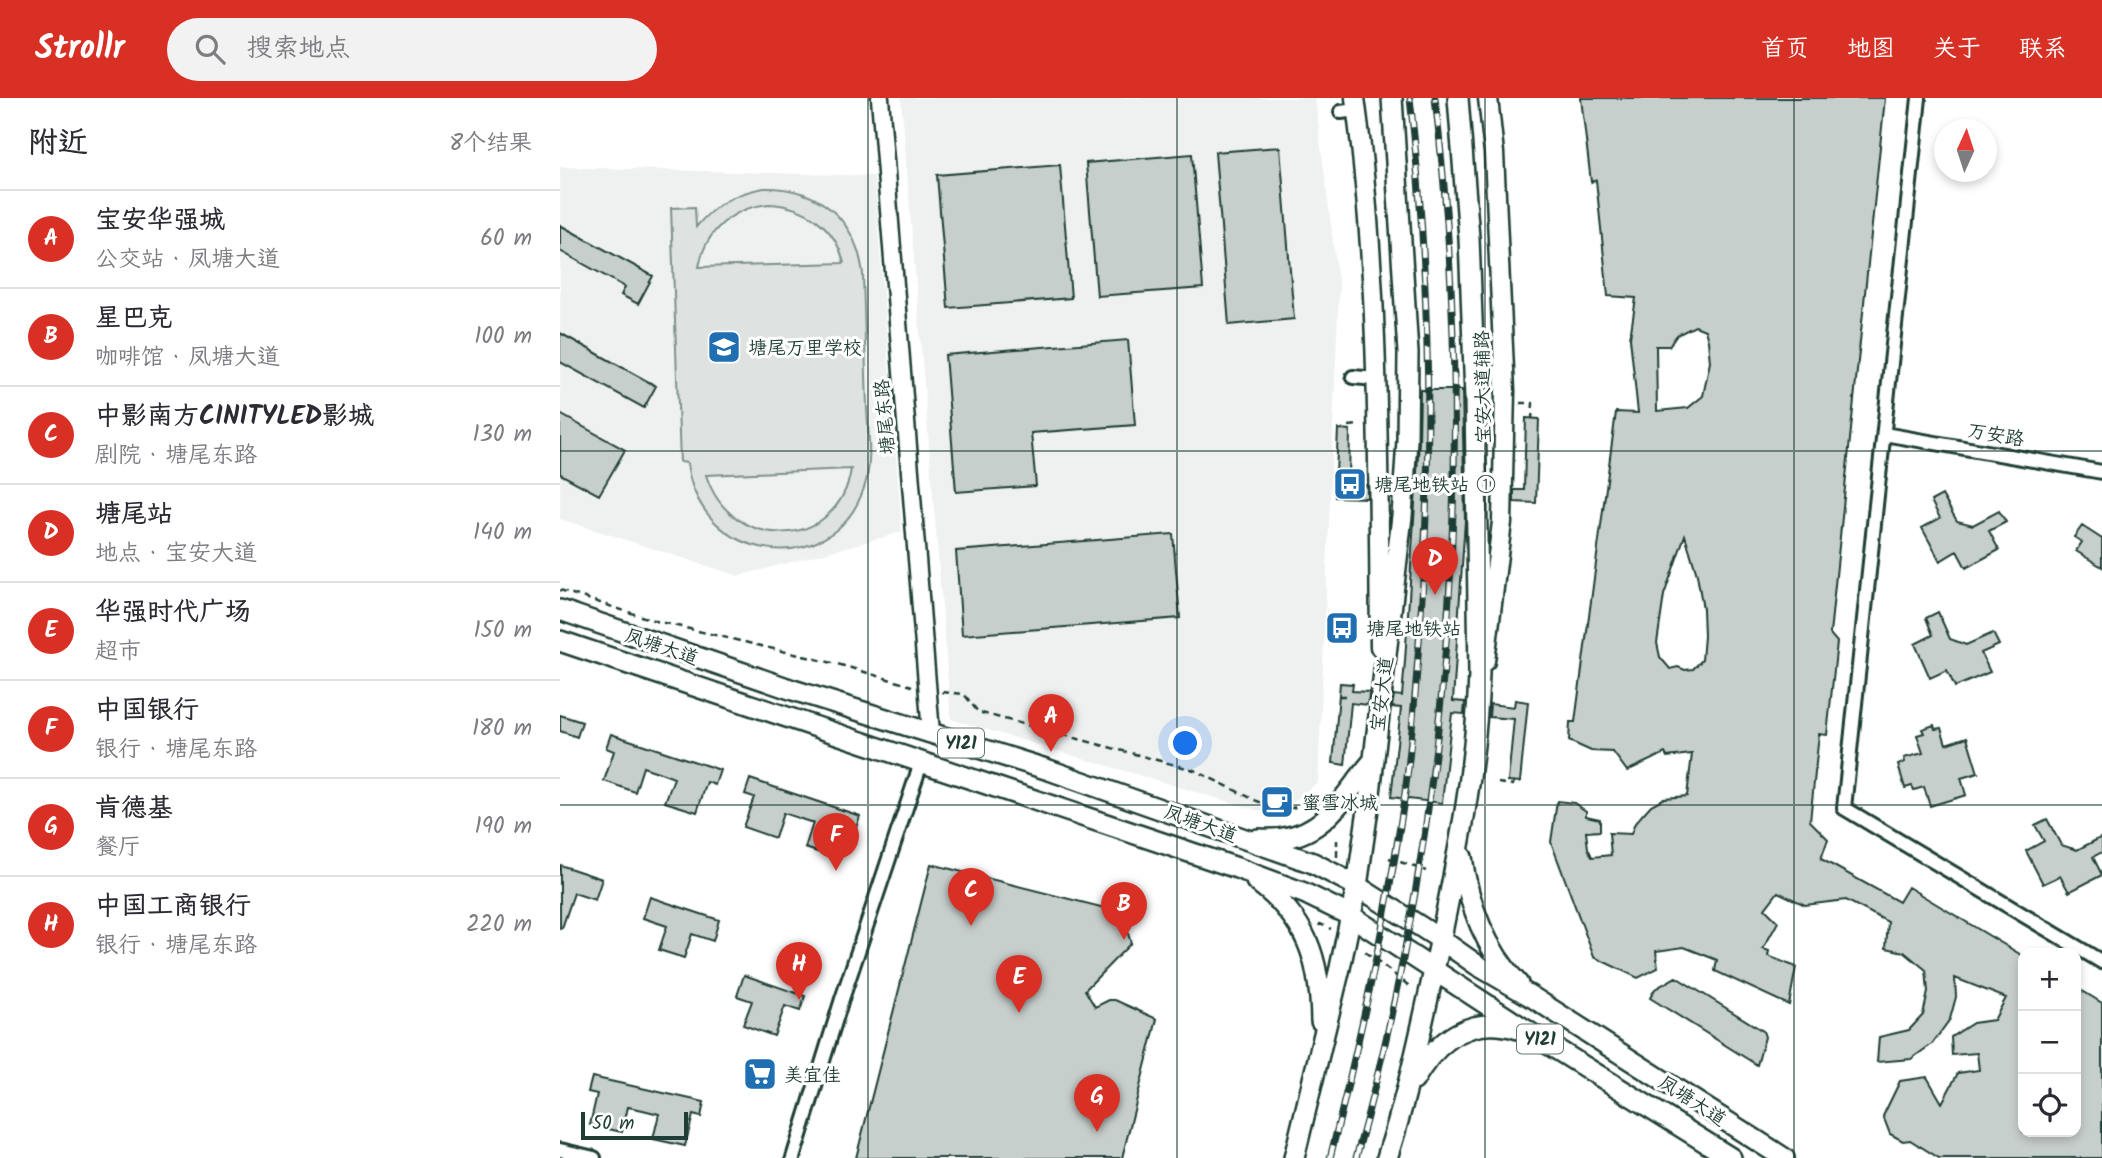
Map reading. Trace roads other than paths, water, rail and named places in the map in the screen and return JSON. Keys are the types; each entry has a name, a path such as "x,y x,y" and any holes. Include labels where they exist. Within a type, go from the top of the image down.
{"main road":[{"name":"宝安大道","path":"1297,1149 1357,886 1394,589 1407,440 1408,353 1392,98"},
{"path":"1389,1158 1462,837 1475,756 1478,717 1475,398 1469,238 1458,98"},
{"name":"宝安大道辅路","path":"1478,717 1502,522 1505,391 1494,153 1488,98"},
{"path":"1351,107 1369,240 1376,379 1380,692"},
{"name":"凤塘大道","path":"560,610 730,670 1170,811 1313,863 1357,886 1476,965 1532,997 1784,1158"},
{"name":"凤塘大道","path":"560,640 1304,893 1351,916 1532,1034 1731,1158"},
{"path":"1244,838 1281,838 1315,827 1339,806 1374,760"},
{"path":"1159,843 1170,811"},
{"path":"1462,837 1467,884 1483,931 1507,972 1532,997"},
{"path":"1237,868 1271,892 1303,929 1318,979 1322,1045"},
{"path":"1403,1099 1435,1049 1458,1033 1487,1024 1507,1026 1532,1034"},
{"path":"1289,1158 1297,1149"}],"street":[{"name":"塘尾东路","path":"880,98 931,733"},
{"path":"1919,98 1844,808 2102,962"},
{"path":"1353,377 1376,379"},
{"name":"万安路","path":"1884,434 2102,472"},
{"path":"793,1158 842,999 921,763"},
{"path":"560,1150 594,1158"}],"railway":[{"path":"1330,1158 1381,935 1407,779 1417,672 1428,430 1422,230 1410,98"},
{"path":"1356,1158 1388,1028 1414,897 1434,765 1447,632 1454,498 1454,364 1448,231 1435,98"}],"place":[{"name":"塘尾万里学校","path":"724,347"},
{"name":"塘尾地铁站 ①","path":"1350,484"},
{"name":"塘尾站","path":"1435,595"},
{"name":"塘尾地铁站","path":"1342,628"},
{"name":"宝安华强城","path":"1051,752"},
{"name":"蜜雪冰城","path":"1277,802"},
{"name":"中国银行","path":"836,871"},
{"name":"中影南方CINITYLED影城","path":"971,926"},
{"name":"星巴克","path":"1124,940"},
{"name":"中国工商银行","path":"799,1000"},
{"name":"华强时代广场","path":"1019,1013"},
{"name":"美宜佳","path":"760,1074"},
{"name":"肯德基","path":"1097,1132"}]}
